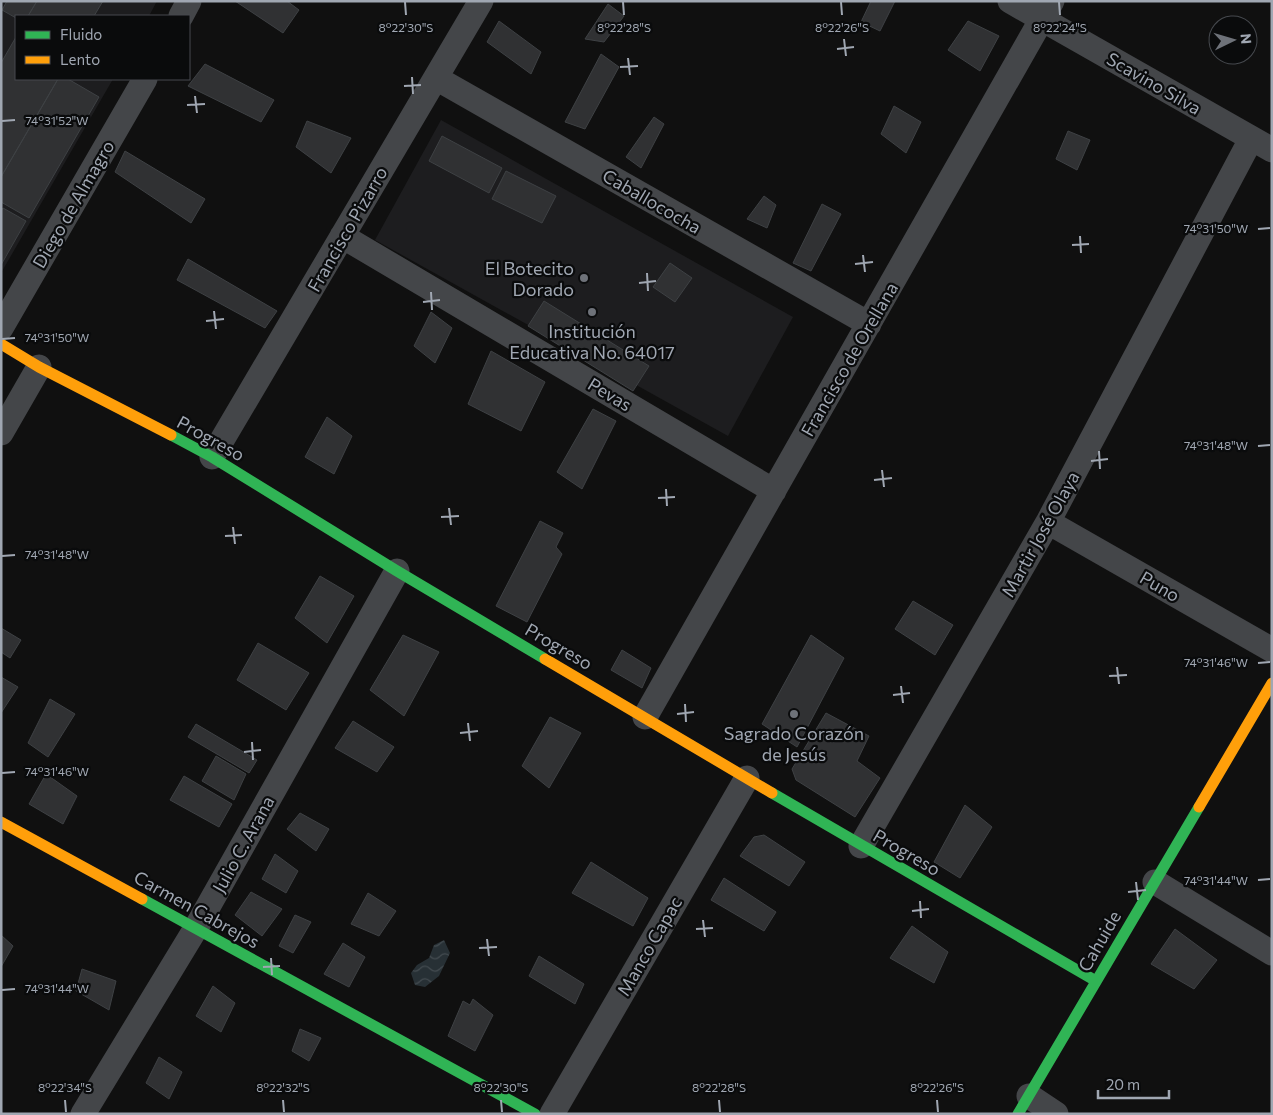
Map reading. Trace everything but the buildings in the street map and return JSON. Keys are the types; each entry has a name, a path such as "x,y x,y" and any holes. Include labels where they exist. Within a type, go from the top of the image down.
{"street":[{"path":"182,15 189,1"},
{"name":"Francisco Pizarro","path":"212,457 481,1"},
{"name":"Scavino Silva","path":"1010,1 1046,10 1262,144"},
{"name":"Francisco de Orellana","path":"645,716 1046,10"},
{"name":"Caballococha","path":"436,78 869,324"},
{"name":"Diego de Almagro","path":"1,328 144,80"},
{"name":"Martir José Olaya","path":"861,846 1048,522 1262,144"},
{"name":"Pevas","path":"342,236 774,491"},
{"name":"Progreso","path":"1,344 40,367 212,457 397,571 645,716 861,846 1096,981"},
{"path":"1,433 40,367"},
{"name":"Puno","path":"1048,522 1272,650"},
{"name":"Julio C. Arana","path":"83,1114 196,928 397,571"},
{"name":"Cahuide","path":"1024,1105 1272,683"},
{"name":"Manco Capac","path":"552,1114 747,778"},
{"name":"Carmen Cabrejos","path":"1,822 535,1114"},
{"path":"1155,882 1272,953"},
{"path":"1024,1105 1056,1114"}],"shaded area":[{"path":"1,1 157,1 150,15 15,15 15,80 112,80 1,273"},
{"name":"El Botecito Dorado","path":"441,120 793,317 728,436 375,240"}],"water":[{"path":"444,940 450,953 439,976 425,987 415,985 411,973 417,965 429,958 434,945"}],"traffic: fast":[{"path":"171,435 212,457 397,571 545,659"},
{"path":"772,793 1096,981"},
{"path":"1018,1114 1199,807"},
{"path":"142,899 535,1114"}],"traffic: slow":[{"path":"1,344 39,367 171,435"},
{"path":"545,659 772,793"},
{"path":"1199,807 1272,683"},
{"path":"1,822 142,899"}],"place":[{"name":"El Botecito Dorado","path":"584,278"},
{"name":"Institución Educativa No. 64017","path":"592,312"},
{"name":"Sagrado Corazón de Jesús","path":"794,714"}]}
